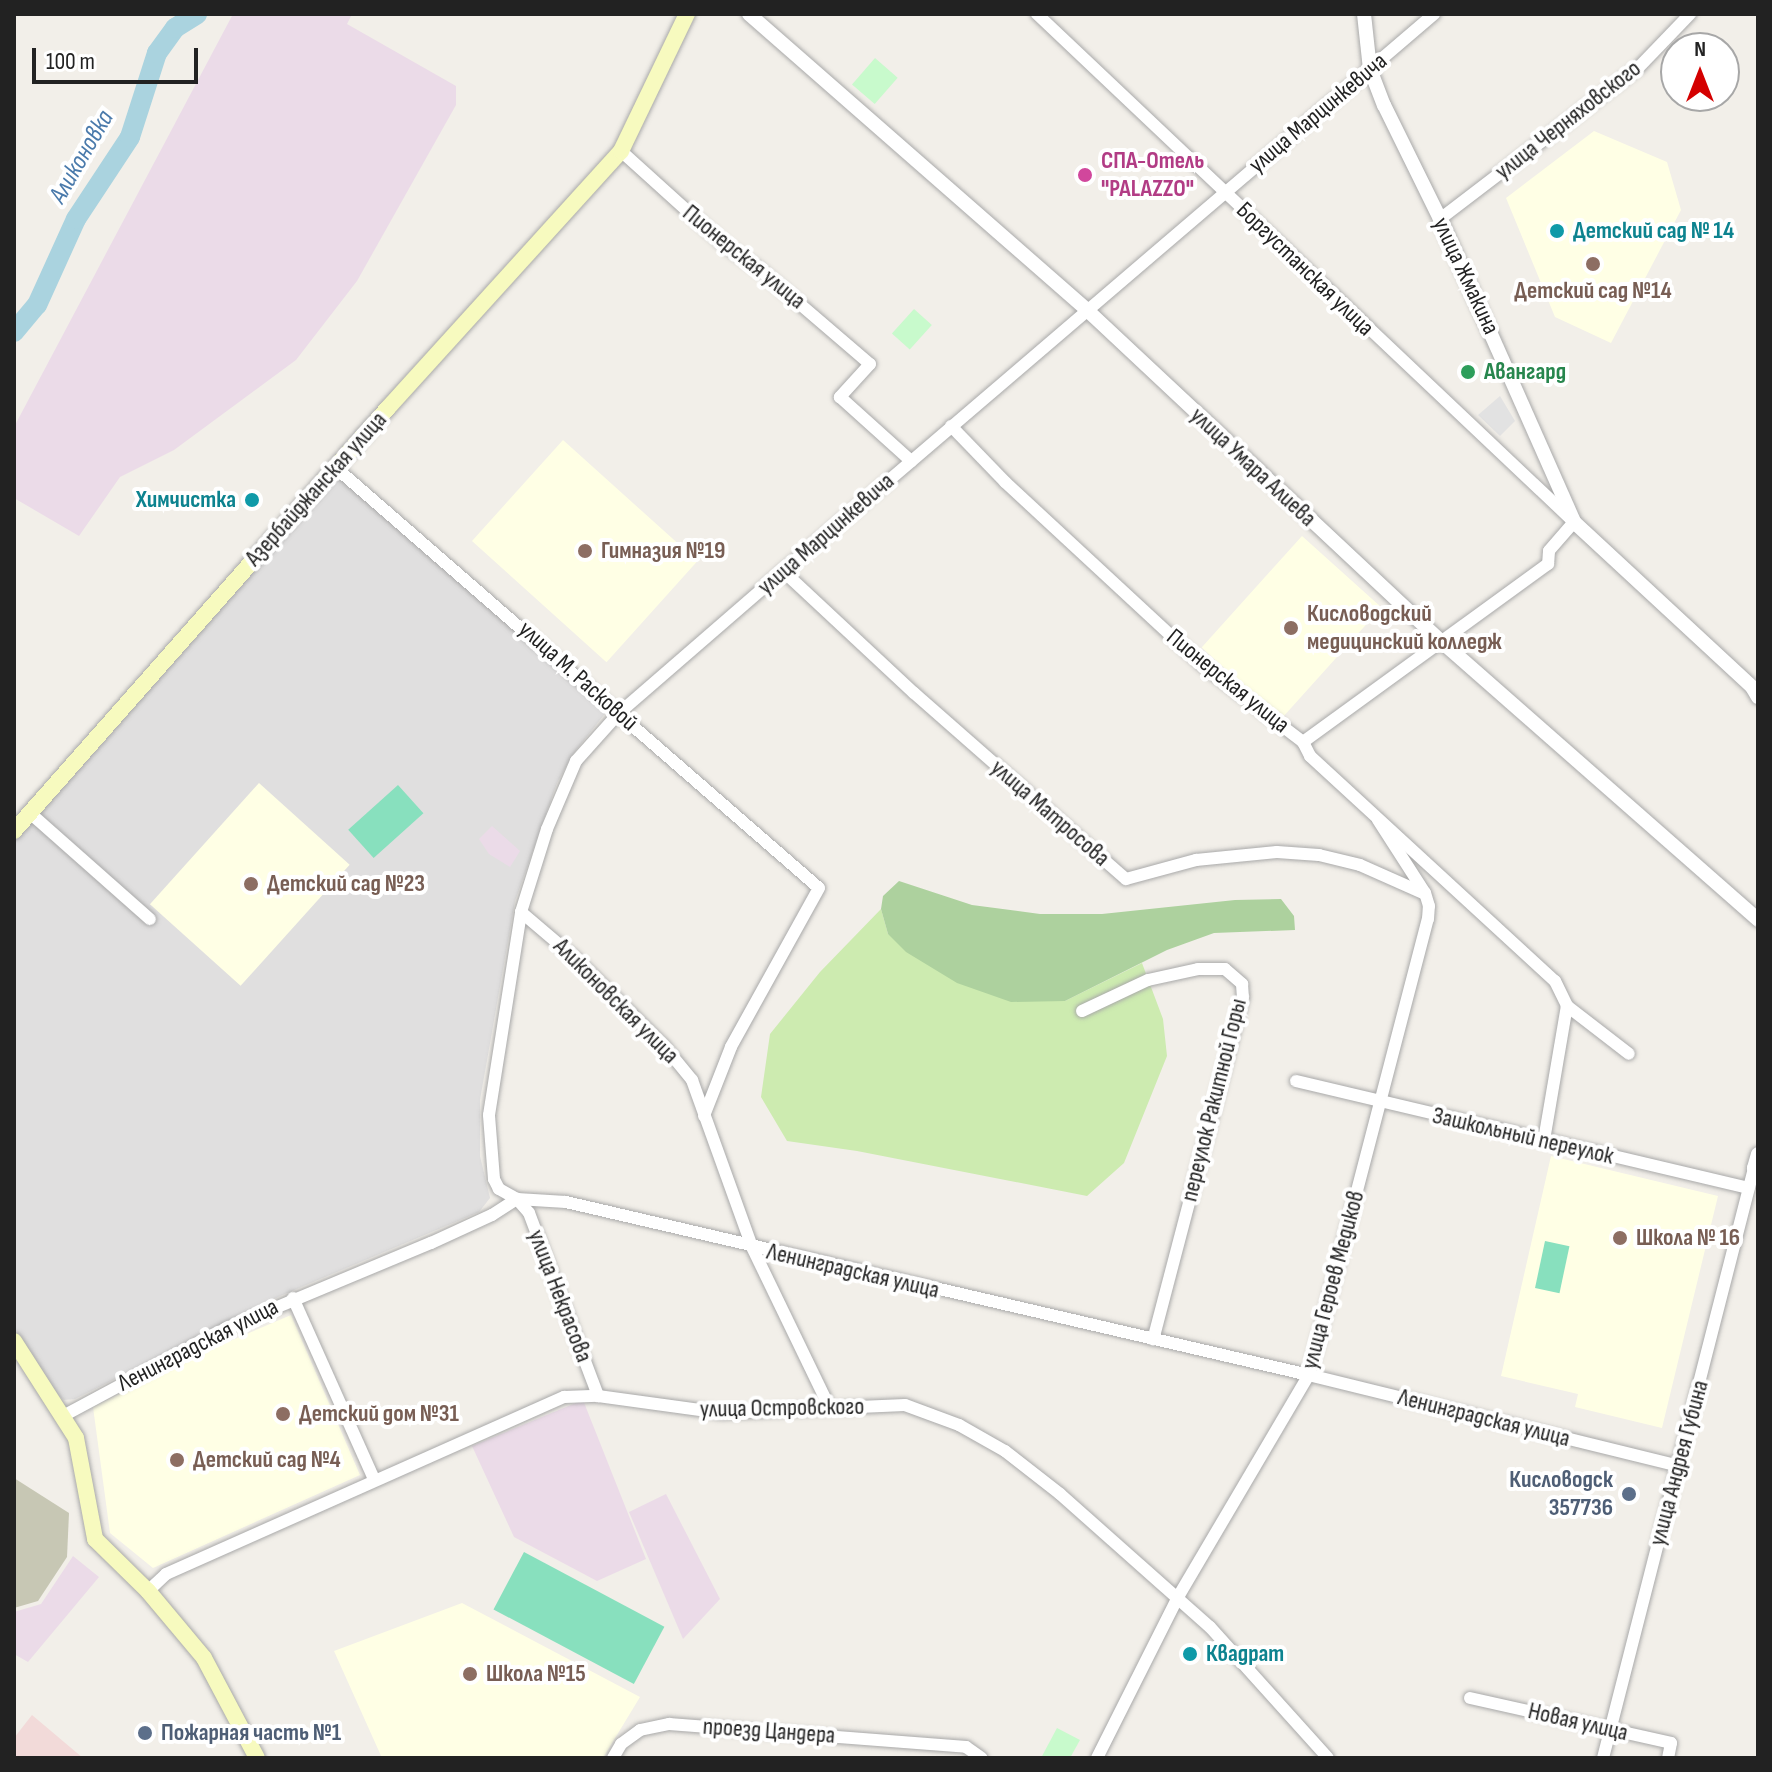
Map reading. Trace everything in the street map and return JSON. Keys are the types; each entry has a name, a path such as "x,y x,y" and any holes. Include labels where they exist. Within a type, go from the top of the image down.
{"main road":[{"name":"Азербайджанская улица","path":"14,831 335,467 621,151 687,14"},
{"path":"14,1341 63,1416 81,1458 90,1528 95,1539 148,1591 204,1658 257,1758"}],"street":[{"name":"улица Умара Алиева","path":"749,14 1087,310 1442,642 1758,920"},
{"name":"Боргустанская улица","path":"1037,14 1574,522"},
{"name":"улица Жмакина","path":"1364,14 1370,69 1574,522 1756,687"},
{"name":"улица Марцинкевича","path":"517,1199 499,1189 494,1179 489,1115 521,912 547,829 576,761 619,713 1434,14"},
{"name":"улица Черняховского","path":"1440,219 1639,67 1690,14"},
{"name":"Пионерская улица","path":"621,151 726,246 759,269 870,364 840,397 911,461"},
{"name":"Пионерская улица","path":"951,426 1005,482 1205,667 1303,742 1310,756 1555,981 1567,1006 1629,1054"},
{"name":"улица М. Расковой","path":"335,467 819,888 731,1047 704,1116"},
{"path":"1303,742 1548,564 1549,551 1574,522"},
{"name":"улица Матросова","path":"783,571 902,683 1126,879 1196,860 1277,852 1319,855 1360,865 1425,893"},
{"path":"30,813 150,919"},
{"path":"1378,820 1425,893"},
{"name":"улица Героев Медиков","path":"1097,1758 1178,1597 1309,1375 1428,919 1429,906 1425,893"},
{"name":"Аликоновская улица","path":"521,912 575,958 665,1047 692,1080 752,1247 830,1408"},
{"name":"переулок Ракитной Горы","path":"1082,1011 1148,980 1198,969 1225,969 1242,984 1243,997 1153,1339"},
{"path":"1544,1140 1567,1006"},
{"name":"Зашкольный переулок","path":"1296,1081 1749,1188"},
{"name":"улица Андрея Губина","path":"1603,1758 1757,1164"},
{"name":"Ленинградская улица","path":"63,1416 225,1329 293,1298 431,1243 517,1199 566,1202 1309,1375 1679,1466"},
{"name":"улица Некрасова","path":"517,1199 529,1213 598,1396"},
{"path":"293,1298 374,1479"},
{"name":"улица Островского","path":"148,1591 166,1574 564,1397 598,1396 722,1413 905,1405 959,1425 1005,1451 1038,1476 1210,1627 1328,1758"},
{"name":"Новая улица","path":"1470,1698 1671,1743 1668,1758"},
{"name":"проезд Цандера","path":"613,1758 621,1744 640,1730 669,1724 966,1747 982,1758"}],"shaded area":[{"path":"233,14 352,14 347,24 456,86 456,105 357,281 296,360 174,450 120,477 79,536 14,498 14,427"},
{"name":"Детский сад №14","path":"1594,131 1667,162 1681,210 1611,343 1555,317 1506,198"},
{"path":"1500,396 1515,421 1500,436 1478,415"},
{"name":"Гимназия №19","path":"563,440 698,561 607,662 472,541"},
{"path":"335,480 345,481 607,711 573,754 557,783 515,901 480,1100 480,1156 490,1198 479,1212 280,1296 75,1399 64,1400 55,1393 14,1327 14,841"},
{"name":"Кисловодский медицинский колледж","path":"1302,536 1382,608 1281,719 1202,647"},
{"name":"Детский сад №23","path":"259,783 350,865 241,986 150,904"},
{"path":"492,826 520,851 510,867 489,854 479,839"},
{"name":"Школа № 16","path":"1551,1156 1718,1196 1662,1428 1575,1407 1578,1394 1501,1376"},
{"name":"Детский сад №4","path":"291,1315 360,1475 153,1568 110,1533 93,1407 204,1352"},
{"path":"583,1400 646,1559 597,1581 514,1537 472,1446"},
{"path":"14,1478 69,1513 67,1557 38,1601 14,1608"},
{"path":"666,1494 720,1599 683,1639 629,1512"},
{"path":"73,1556 99,1577 28,1662 14,1654 14,1612 41,1604"},
{"name":"Школа №15","path":"462,1603 640,1697 603,1758 382,1758 334,1651"},
{"path":"32,1715 83,1758 14,1758 14,1738"}],"green space":[{"path":"875,58 898,78 875,104 852,84"},
{"path":"914,309 932,325 910,350 892,334"},
{"path":"398,785 423,813 374,858 348,830"},
{"path":"899,881 972,905 1040,914 1102,914 1235,900 1281,899 1294,916 1295,930 1214,933 1167,950 1065,1001 1011,1002 957,983 906,952 888,934 881,909 883,896"},
{"path":"881,909 888,934 1065,1001 1142,963 1163,1019 1167,1056 1124,1163 1087,1196 857,1151 787,1141 761,1097 770,1034 820,972"},
{"path":"1545,1241 1569,1246 1559,1293 1535,1288"},
{"path":"524,1552 664,1627 634,1684 493,1609"},
{"path":"1057,1728 1080,1740 1070,1758 1041,1758"}],"waterway":[{"name":"Аликоновка","path":"14,332 37,305 76,219 130,137 157,53 175,28 197,14"}],"place":[{"name":"СПА-Отель \"PALAZZO\"","path":"1085,175"},
{"name":"Детский сад № 14","path":"1557,231"},
{"name":"Детский сад №14","path":"1593,264"},
{"name":"Авангард","path":"1468,372"},
{"name":"Химчистка","path":"252,500"},
{"name":"Гимназия №19","path":"585,551"},
{"name":"Кисловодский медицинский колледж","path":"1291,628"},
{"name":"Детский сад №23","path":"251,884"},
{"name":"Школа № 16","path":"1620,1238"},
{"name":"Детский дом №31","path":"283,1414"},
{"name":"Детский сад №4","path":"177,1460"},
{"name":"Кисловодск 357736","path":"1629,1494"},
{"name":"Квадрат","path":"1190,1654"},
{"name":"Школа №15","path":"470,1674"},
{"name":"Пожарная часть №1","path":"145,1733"}]}
